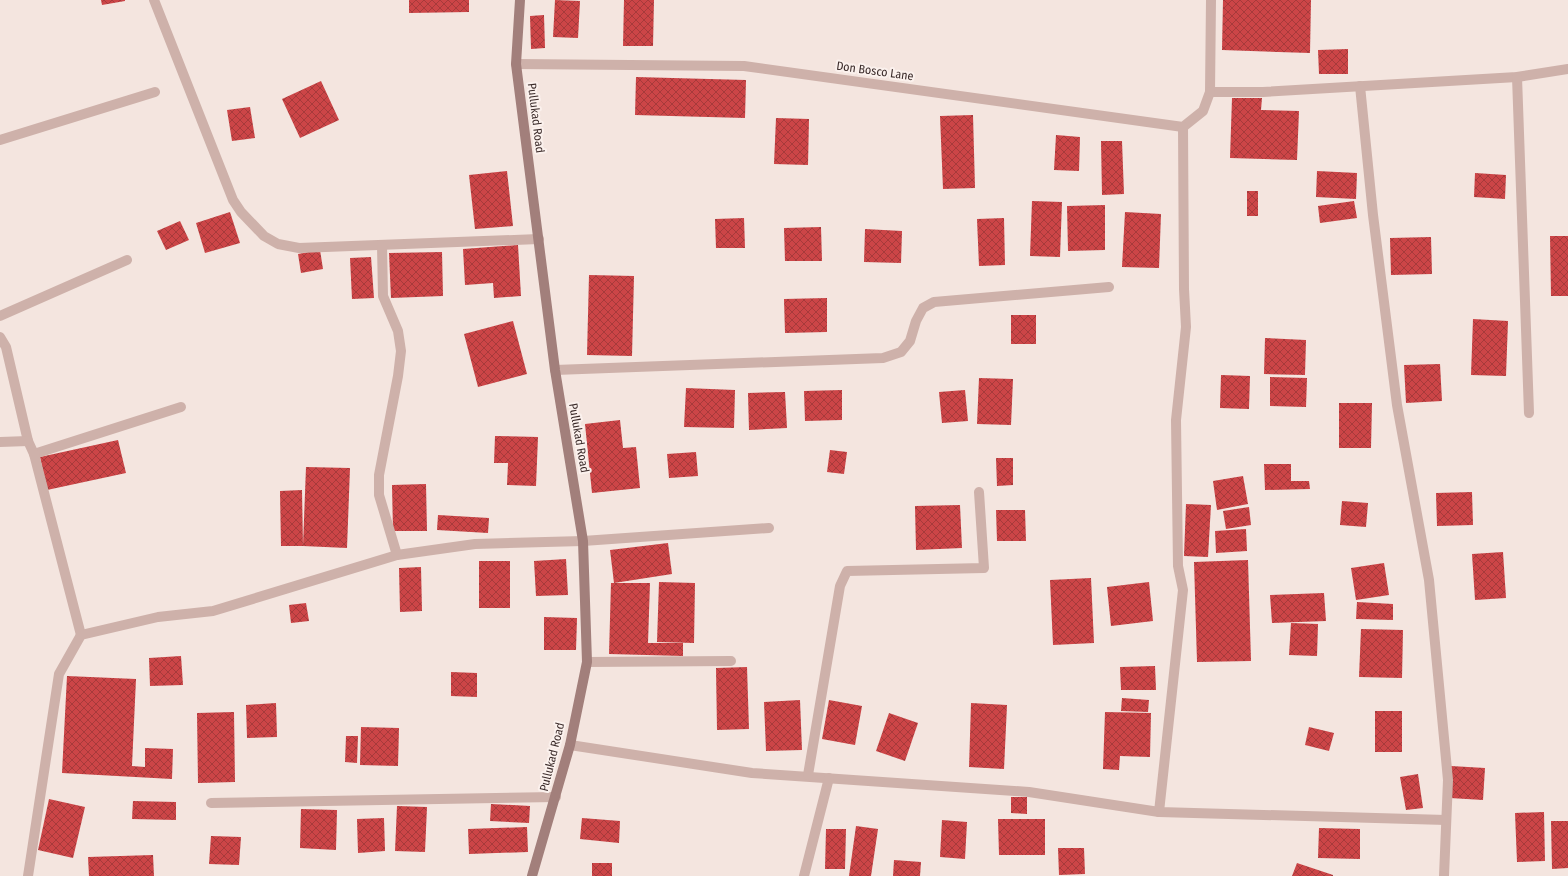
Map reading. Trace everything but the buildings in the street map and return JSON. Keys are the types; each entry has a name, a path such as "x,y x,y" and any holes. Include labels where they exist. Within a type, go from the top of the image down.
{"street":[{"path":"154,0 233,200 252,224 278,244 299,248 539,239"},
{"name":"Pullukad Road","path":"520,0 516,64 539,239 554,370 583,541 587,662 570,746 532,876"},
{"path":"1159,812 1183,590 1178,566 1176,420 1186,327 1184,289 1183,127 1203,111 1210,92 1211,0"},
{"name":"Don Bosco Lane","path":"516,64 744,66 1183,127"},
{"path":"1210,92 1263,92 1517,77 1568,69"},
{"path":"1517,77 1529,414"},
{"path":"1360,86 1373,215 1397,405 1429,580 1448,780 1444,876"},
{"path":"0,140 155,92"},
{"path":"382,245 383,296 398,331 401,351 398,376 379,475 379,495 397,555"},
{"path":"0,316 127,260"},
{"path":"554,370 883,358 901,352 910,341 916,321 923,308 934,302 1109,287"},
{"path":"0,337 6,347 28,441 34,454 81,635 59,674 28,876"},
{"path":"34,454 181,407"},
{"path":"0,442 28,441"},
{"path":"808,776 840,586 847,571 984,568 979,492"},
{"path":"81,635 158,617 213,611 397,555 475,544 583,541 769,528"},
{"path":"587,662 731,661"},
{"path":"570,746 752,773 1029,792 1159,812 1446,820"},
{"path":"804,876 829,778"},
{"path":"211,804 556,797"}]}
